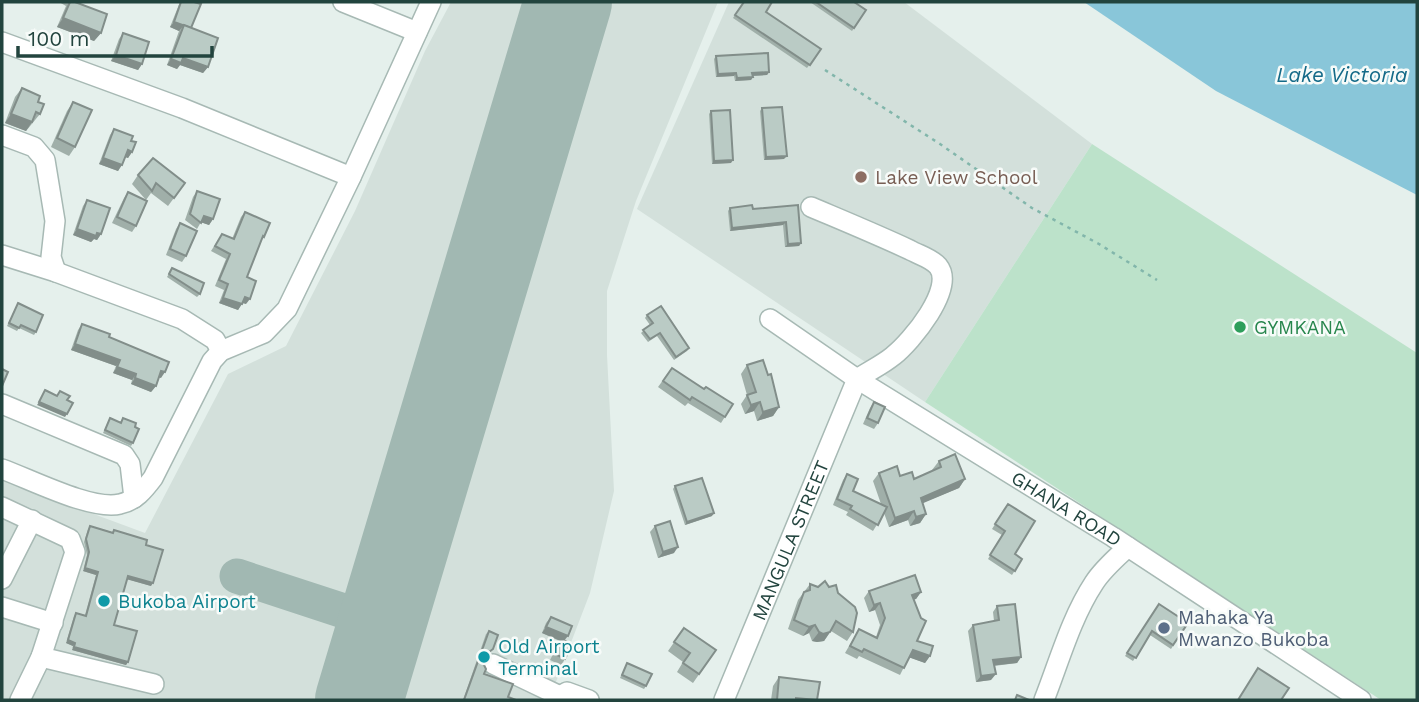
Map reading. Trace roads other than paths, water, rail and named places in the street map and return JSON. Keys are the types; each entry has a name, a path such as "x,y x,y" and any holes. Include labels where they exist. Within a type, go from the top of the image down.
{"street":[{"path":"343,2 417,32"},
{"path":"2,469 93,504 112,506 134,498 153,478 203,376 221,351 264,333 287,309 431,2"},
{"path":"2,42 182,108 351,177"},
{"path":"2,135 34,147 45,160 55,221 51,257 56,272"},
{"path":"811,207 928,259 938,266 942,274 940,296 920,327 895,355 857,379"},
{"path":"2,255 182,319 215,340 221,351"},
{"name":"GHANA ROAD","path":"770,319 857,379 1128,547 1361,700"},
{"name":"MANGULA STREET","path":"724,700 857,379"},
{"path":"2,404 124,455 131,464 134,498"},
{"path":"2,507 70,539 75,552 41,657 20,700"},
{"path":"2,579 32,520"},
{"path":"1044,700 1079,612 1094,583 1105,568 1128,547"},
{"path":"2,607 53,622"},
{"path":"41,657 154,684"},
{"path":"493,664 559,698 567,692 589,700"}],"water":[{"name":"Lake Victoria","path":"1084,2 1417,2 1417,195 1216,91"}],"place":[{"name":"Lake View School","path":"861,177"},
{"name":"GYMKANA","path":"1240,327"},
{"name":"Bukoba Airport","path":"104,601"},
{"name":"Mahaka Ya Mwanzo Bukoba","path":"1164,628"},
{"name":"Old Airport Terminal","path":"484,657"}]}
